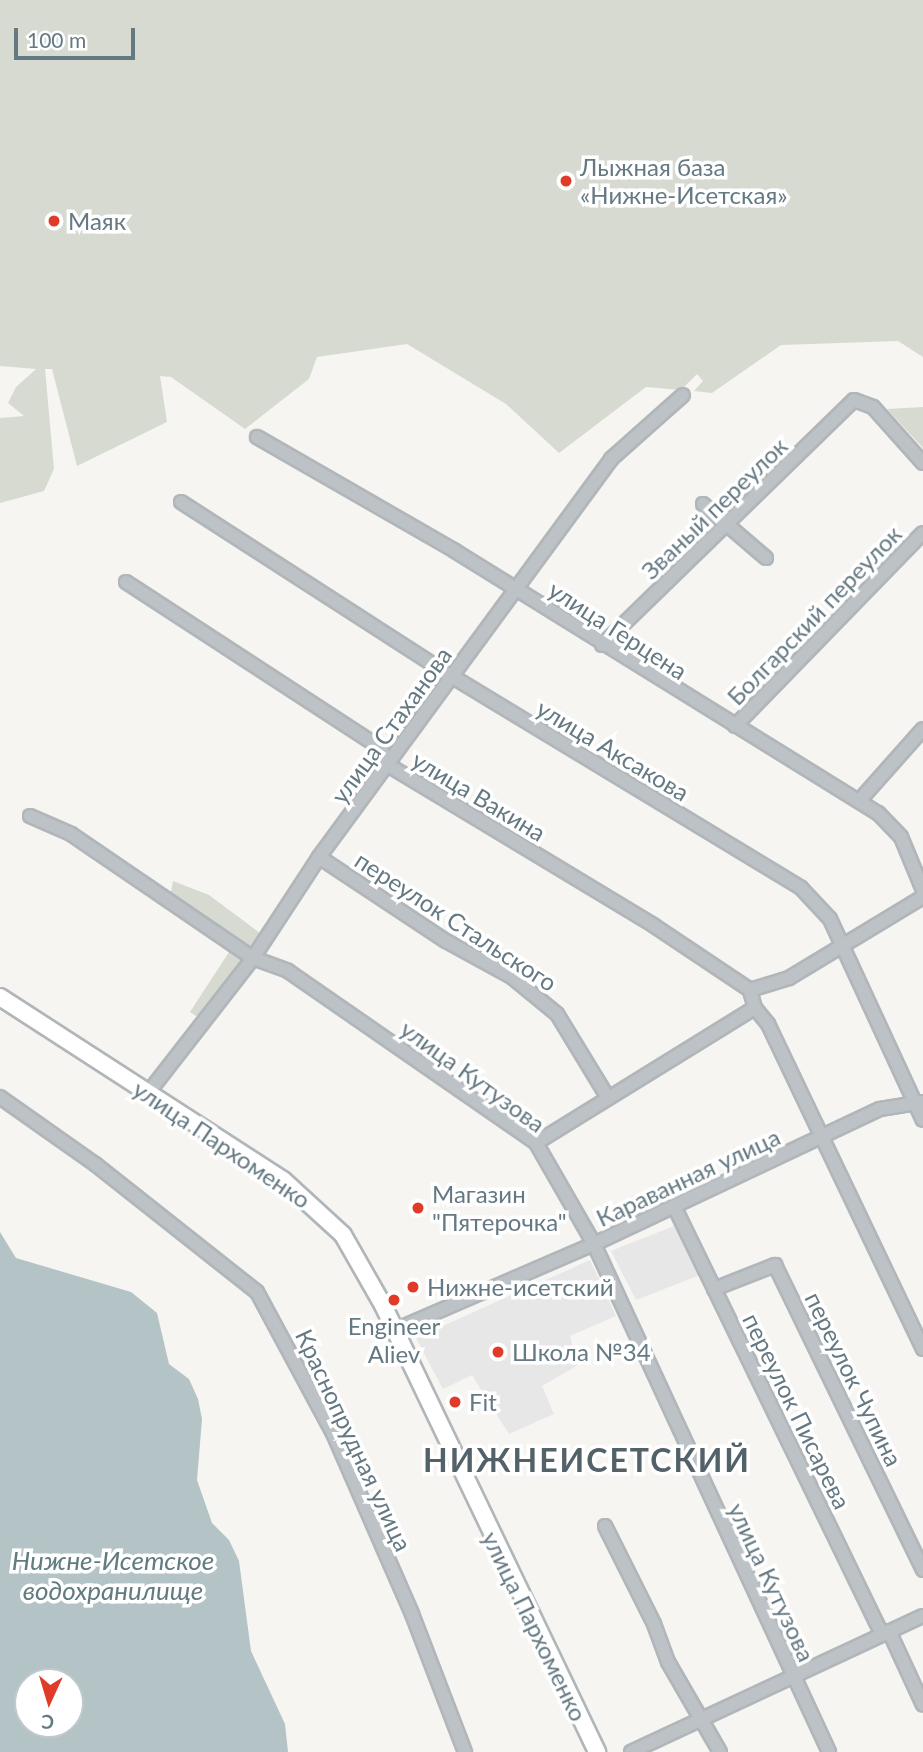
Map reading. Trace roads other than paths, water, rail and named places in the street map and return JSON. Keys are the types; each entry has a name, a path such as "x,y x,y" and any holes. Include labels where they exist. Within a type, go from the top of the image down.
{"main road":[{"name":"улица Пархоменко","path":"0,997 283,1180 324,1214 359,1259 597,1752"}],"street":[{"name":"улица Стаханова","path":"148,1093 253,958 319,857 611,459 683,395"},
{"name":"Званый переулок","path":"602,645 855,400 873,407 923,463"},
{"name":"улица Герцена","path":"257,437 516,589 602,645 859,801 901,837 923,890"},
{"name":"улица Аксакова","path":"181,502 453,677 801,888 830,919 919,1102 923,1120"},
{"path":"703,504 766,558"},
{"name":"Болгарский переулок","path":"735,726 923,533"},
{"name":"улица Вакина","path":"126,582 381,748 388,765 653,925 750,990"},
{"path":"859,801 923,729"},
{"name":"улица Кутузова","path":"30,816 71,834 253,958 289,971 536,1143 594,1244 829,1752"},
{"name":"переулок Стальского","path":"319,857 446,941 512,977 557,1014 608,1098"},
{"path":"923,897 789,978 750,990 755,1009 768,1024 820,1138 923,1349"},
{"path":"536,1143 755,1009"},
{"name":"Краснопрудная улица","path":"0,1097 95,1164 257,1292 333,1433 412,1614 465,1752"},
{"name":"Караванная улица","path":"395,1330 594,1244 880,1109 919,1102"},
{"name":"переулок Писарева","path":"674,1206 923,1705"},
{"name":"переулок Чупина","path":"714,1289 775,1265 923,1570"},
{"path":"605,1526 654,1624 668,1662 704,1717 720,1752"},
{"path":"631,1752 923,1616"}],"water":[{"name":"Нижне-Исетское водохранилище","path":"0,1232 16,1258 131,1292 157,1313 169,1364 189,1379 198,1399 202,1419 197,1480 212,1523 229,1540 239,1561 251,1651 285,1724 288,1752 0,1752"}],"place":[{"name":"Лыжная база «Нижне-Исетская»","path":"566,181"},
{"name":"Маяк","path":"54,221"},
{"name":"Магазин \"Пятерочка\"","path":"418,1208"},
{"name":"Нижне-исетский","path":"413,1287"},
{"name":"Engineer Aliev","path":"394,1300"},
{"name":"Школа №34","path":"498,1352"},
{"name":"Fit","path":"455,1402"}],"district":[{"name":"НИЖНЕИСЕТСКИЙ","path":"587,1460"}]}
